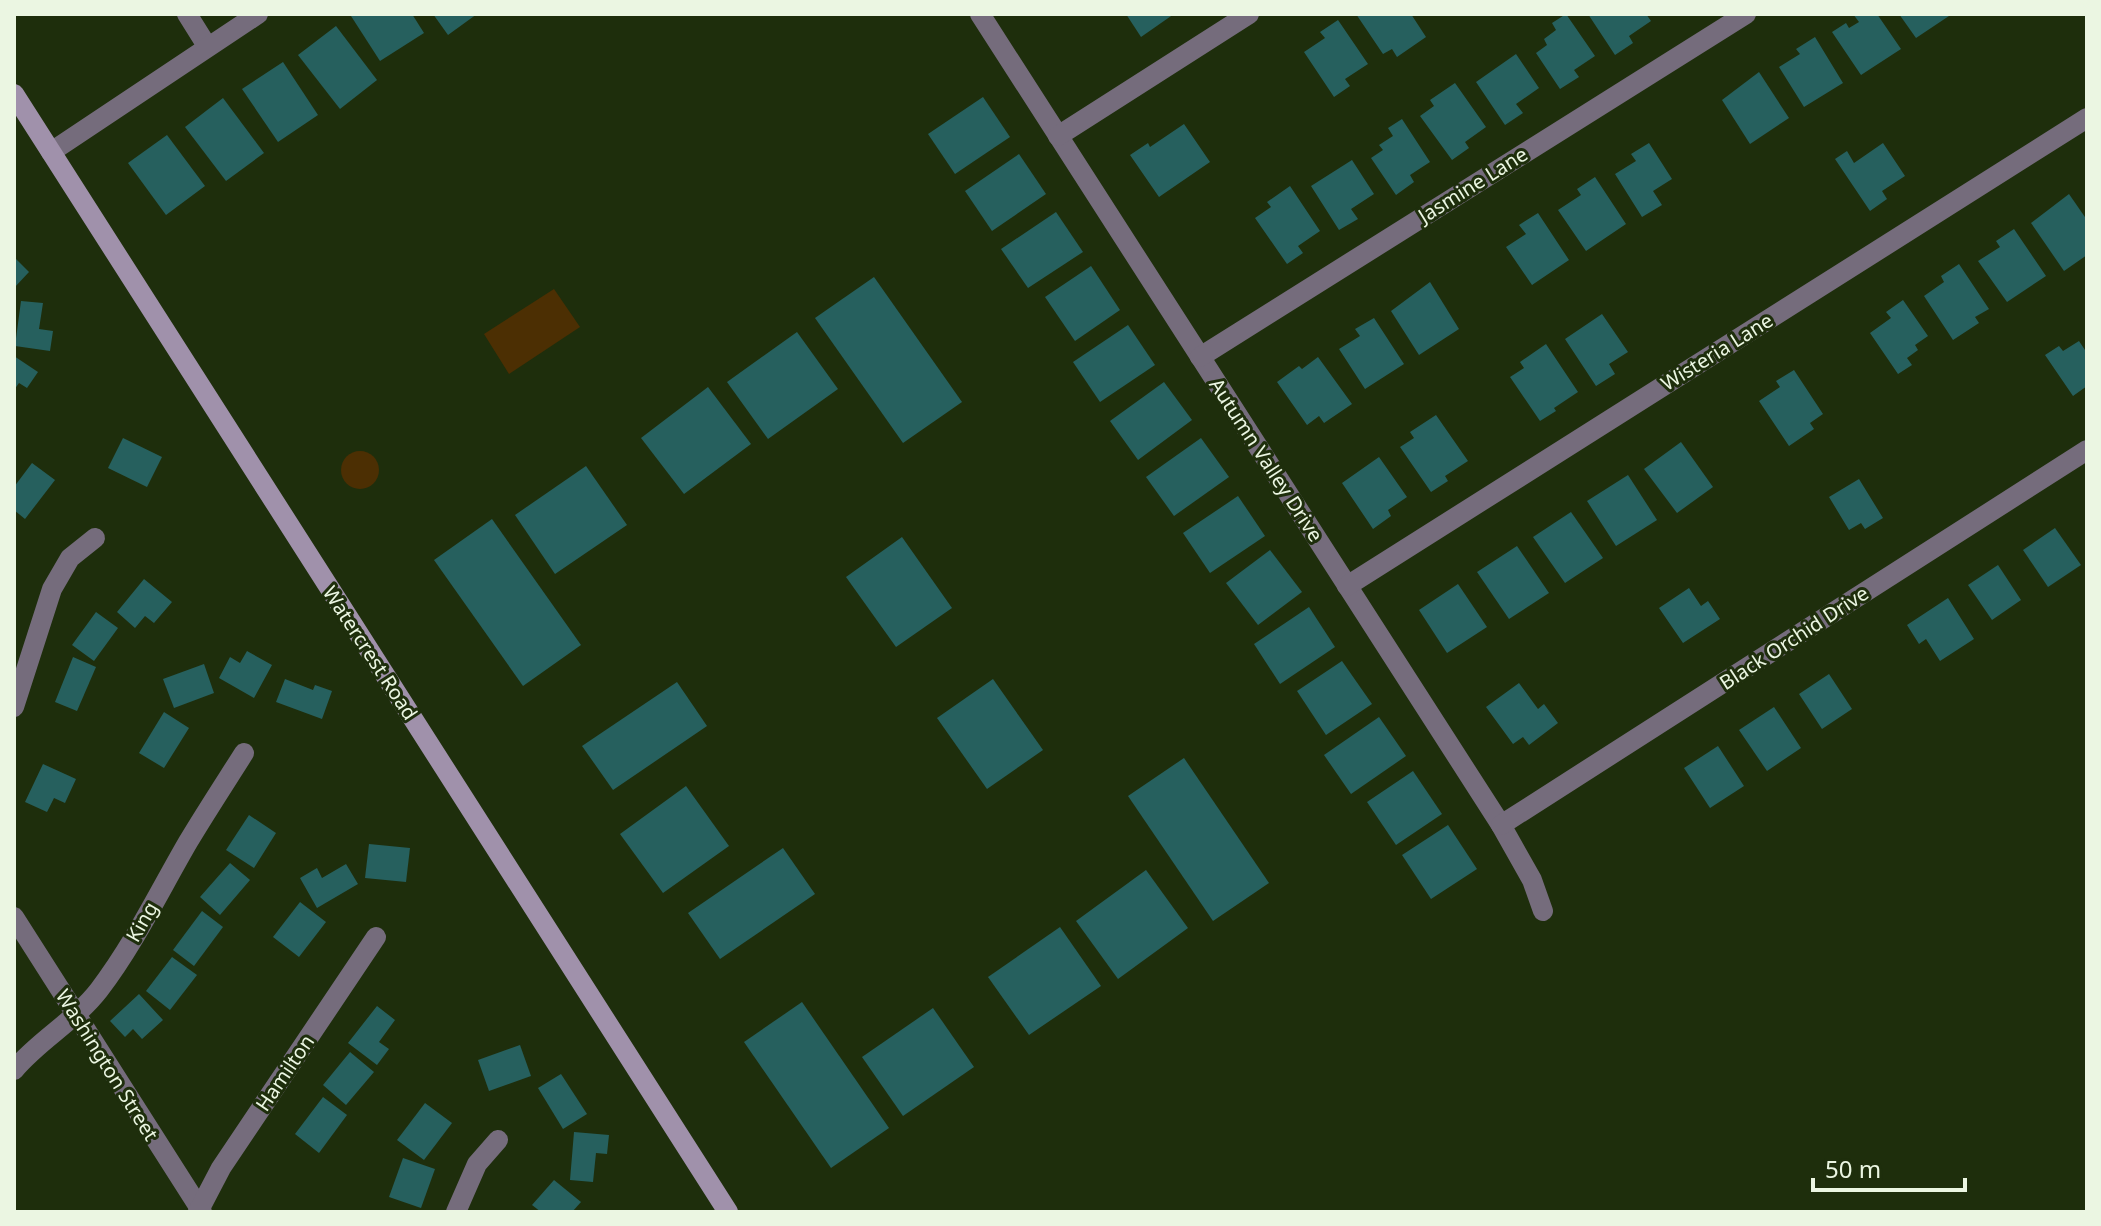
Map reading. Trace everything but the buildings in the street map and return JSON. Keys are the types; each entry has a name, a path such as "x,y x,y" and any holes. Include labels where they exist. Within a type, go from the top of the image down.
{"street":[{"path":"187,14 207,46"},
{"path":"51,152 258,14"},
{"name":"Autumn Valley Drive","path":"980,14 1501,825 1532,880 1543,911"},
{"path":"1058,136 1249,14"},
{"name":"Jasmine Lane","path":"1200,357 1746,14"},
{"name":"Watercrest Road","path":"14,94 728,1212"},
{"name":"Wisteria Lane","path":"1347,586 2087,118"},
{"name":"Black Orchid Drive","path":"1501,825 2087,450"},
{"path":"14,707 52,589 70,558 95,538"},
{"name":"King","path":"14,1070 97,992 127,949 244,753"},
{"name":"Washington Street","path":"14,917 200,1211"},
{"name":"Hamilton","path":"200,1211 221,1168 376,937"},
{"path":"456,1212 477,1164 498,1140"}],"shaded area":[{"path":"554,289 580,327 509,374 484,334"},
{"path":"360,451 373,457 379,470 373,483 360,489 347,483 341,470 347,457"}]}
